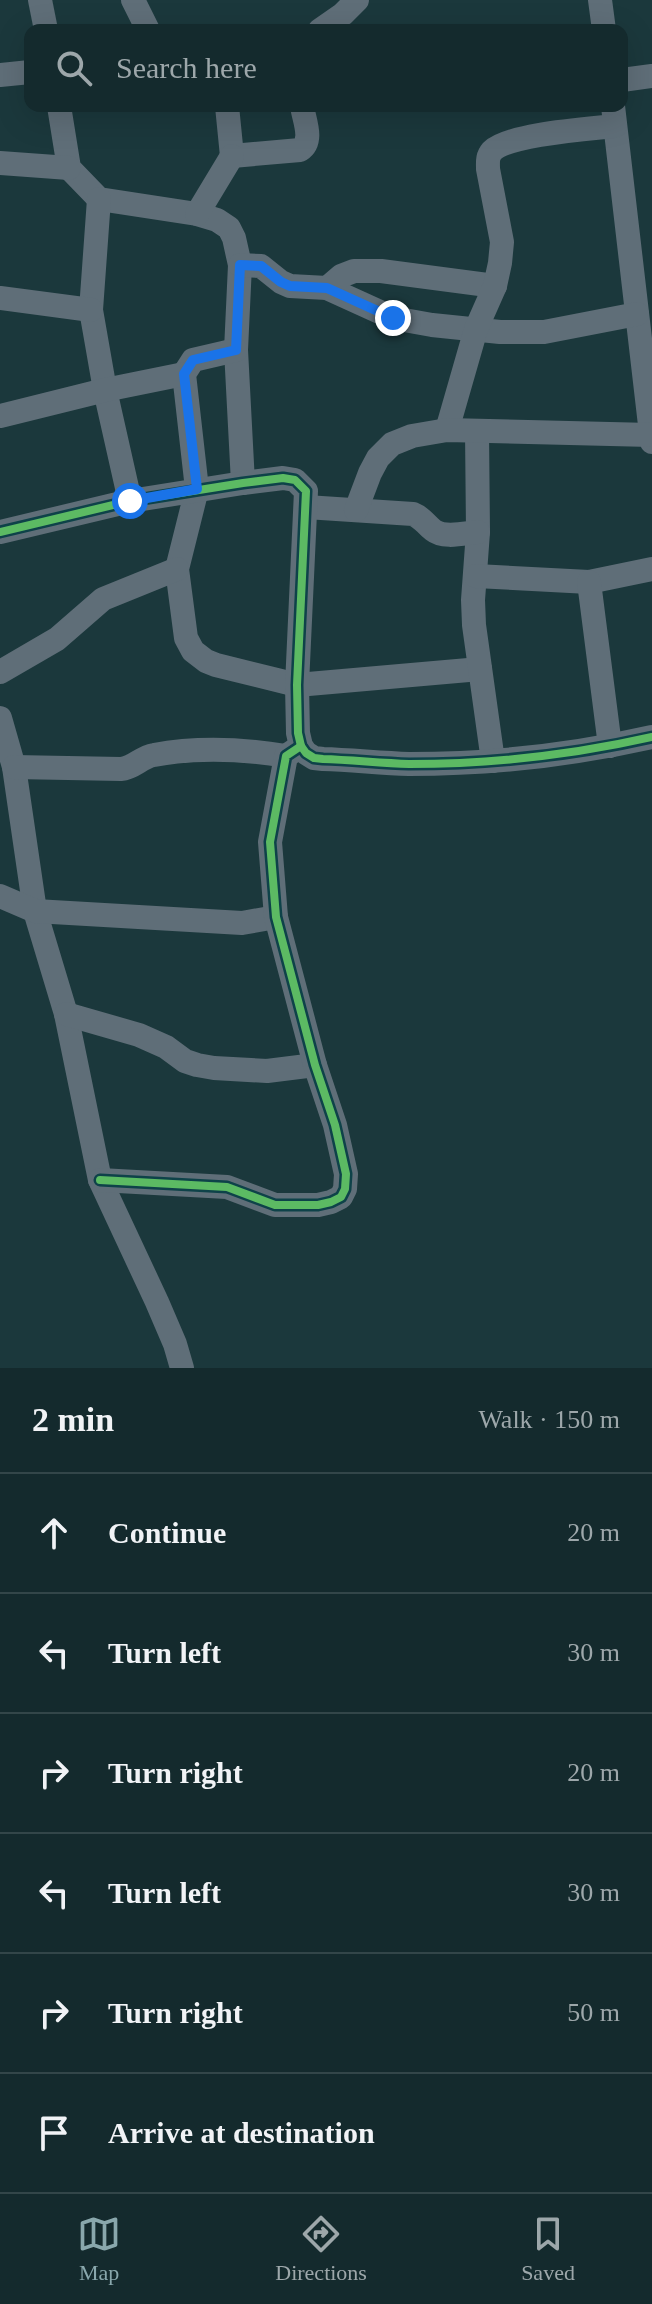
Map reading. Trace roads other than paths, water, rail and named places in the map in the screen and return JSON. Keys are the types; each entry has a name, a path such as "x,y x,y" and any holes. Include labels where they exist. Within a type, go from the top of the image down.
{"street":[{"path":"40,0 45,24"},
{"path":"133,0 145,24"},
{"path":"329,24 357,0"},
{"path":"600,0 603,24"},
{"path":"0,75 24,73"},
{"path":"628,79 652,76"},
{"path":"60,112 69,168 99,199 197,214 217,220 229,228 234,238 240,265 236,350 243,483"},
{"path":"197,214 232,156 228,112"},
{"path":"232,156 303,149 308,141 303,112"},
{"path":"447,430 476,329 495,286 502,242 488,157 507,143 614,116 640,240 637,314 652,442"},
{"path":"0,163 69,168"},
{"path":"99,199 91,310 130,501"},
{"path":"240,265 261,266 290,286 327,288 393,318 432,325 544,332 637,314"},
{"path":"327,288 341,276 354,271 381,271 495,286"},
{"path":"0,298 91,310"},
{"path":"236,350 193,360 184,374 197,489 177,569 186,638 193,651 216,665 297,685 480,669"},
{"path":"0,416 184,374"},
{"path":"356,510 378,458 392,444 412,436 447,430 651,435"},
{"path":"477,431 478,532 474,625 493,761"},
{"path":"0,532 130,501 197,489 283,478 295,480 306,491 297,685 298,733 270,842 276,917 315,1065 335,1125 346,1174 345,1189 341,1197 318,1205 275,1205 227,1187 100,1180"},
{"path":"306,507 413,514 421,517 437,534 478,532"},
{"path":"0,672 57,639 103,599 177,569"},
{"path":"476,576 589,582 652,569"},
{"path":"589,582 610,746"},
{"path":"0,718 14,767 35,911 66,1014 100,1180 157,1302 182,1368"},
{"path":"14,767 129,769 152,755 194,750 294,751 314,758 408,764 493,761 610,746 652,737"},
{"path":"0,896 35,911 242,923 276,917"},
{"path":"66,1014 139,1035 197,1065 267,1071 315,1065"}]}
